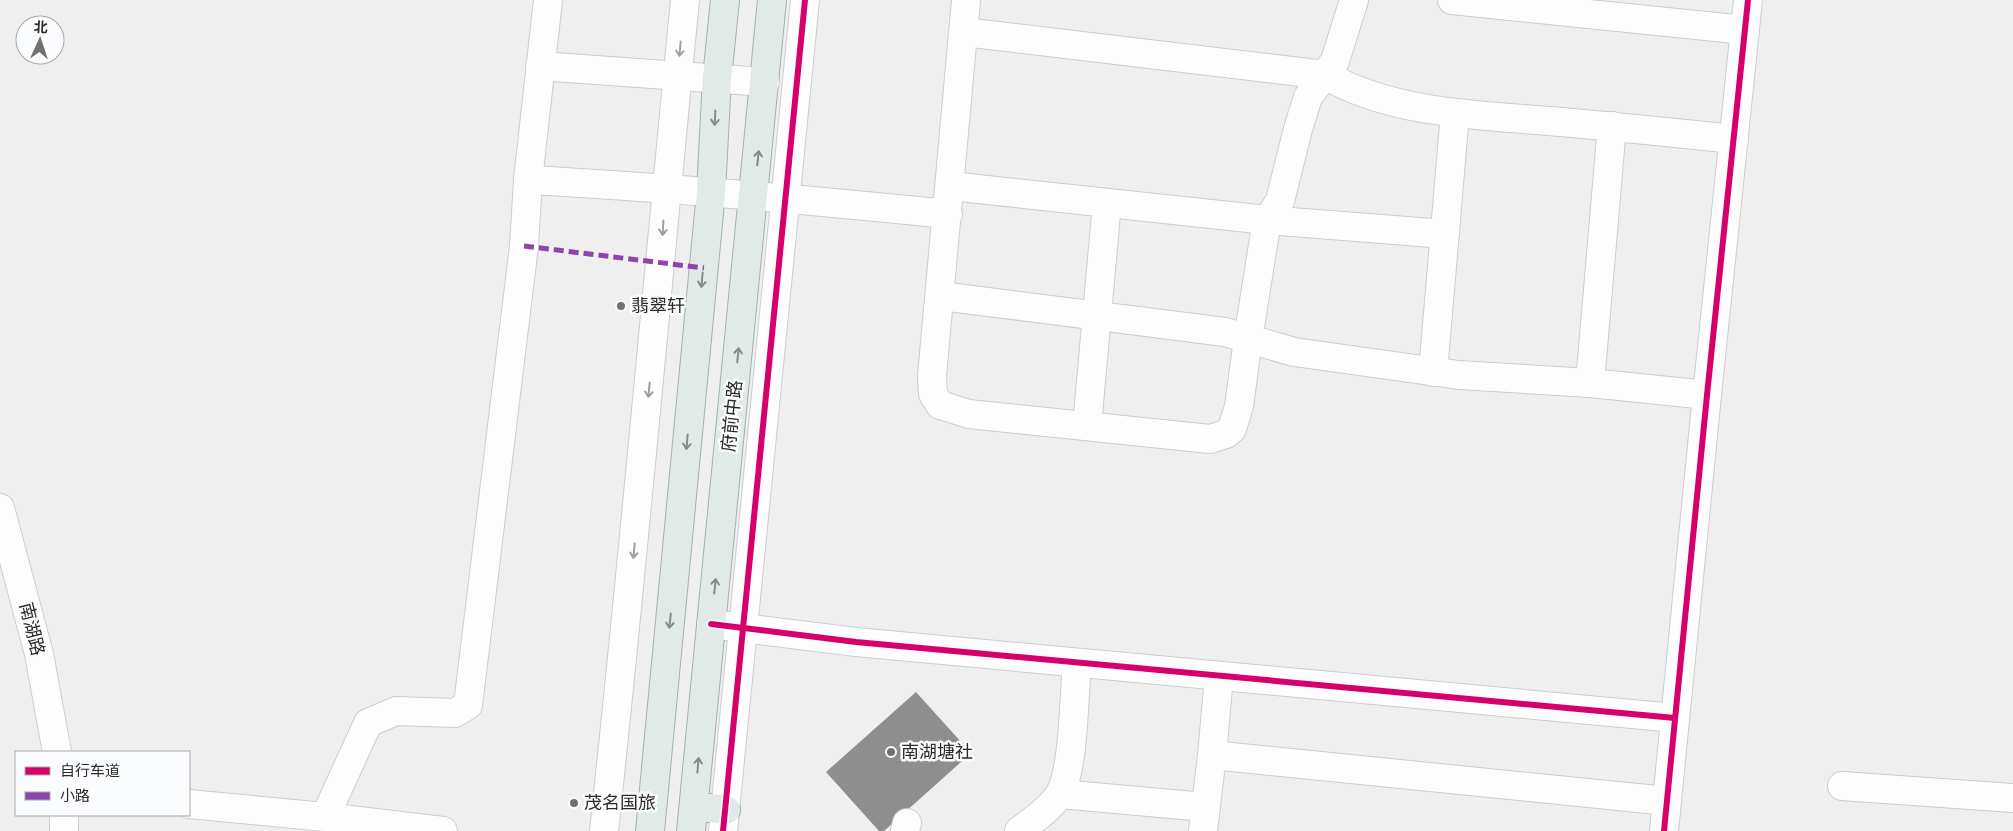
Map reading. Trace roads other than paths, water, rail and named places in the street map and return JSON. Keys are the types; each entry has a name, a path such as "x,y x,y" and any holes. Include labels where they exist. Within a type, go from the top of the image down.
{"main road":[{"path":"650,831 711,192 717,78 725,0"},
{"name":"府前中路","path":"692,819 772,0"},
{"path":"692,819 725,821"}],"street":[{"path":"326,817 368,724 396,711 455,713 468,705 524,246 528,180 548,0"},
{"path":"604,831 632,570 661,263 666,188 685,0"},
{"path":"725,821 805,0"},
{"path":"966,0 941,296 932,376 933,394 940,405 969,414 1210,439 1226,434 1232,429 1240,406 1248,339 1267,220 1280,201 1308,97 1335,61 1340,50 1354,0"},
{"path":"1452,0 1745,30"},
{"path":"1664,831 1748,0"},
{"path":"964,32 1325,74 1342,84 1363,92 1399,102 1455,113 1612,126 1734,139"},
{"path":"540,66 765,82"},
{"path":"1433,372 1455,113"},
{"path":"1590,383 1612,126"},
{"path":"528,180 754,195 948,214"},
{"path":"950,186 1267,220 1445,234"},
{"path":"1087,426 1107,202"},
{"path":"941,296 1225,332 1294,352 1433,372 1590,383 1707,395"},
{"name":"南湖路","path":"0,508 38,654 57,751"},
{"path":"711,624 856,642 1675,718"},
{"path":"1019,831 1050,806 1060,794 1070,758 1077,663"},
{"path":"1060,794 1204,819 1219,677"},
{"path":"1212,754 1667,801"},
{"path":"1842,786 2013,798"},
{"path":"190,804 444,831"},
{"path":"64,816 64,831"}],"place":[{"name":"翡翠轩","path":"621,306"},
{"name":"南湖塘社","path":"891,752"},
{"name":"茂名国旅","path":"574,803"}]}
